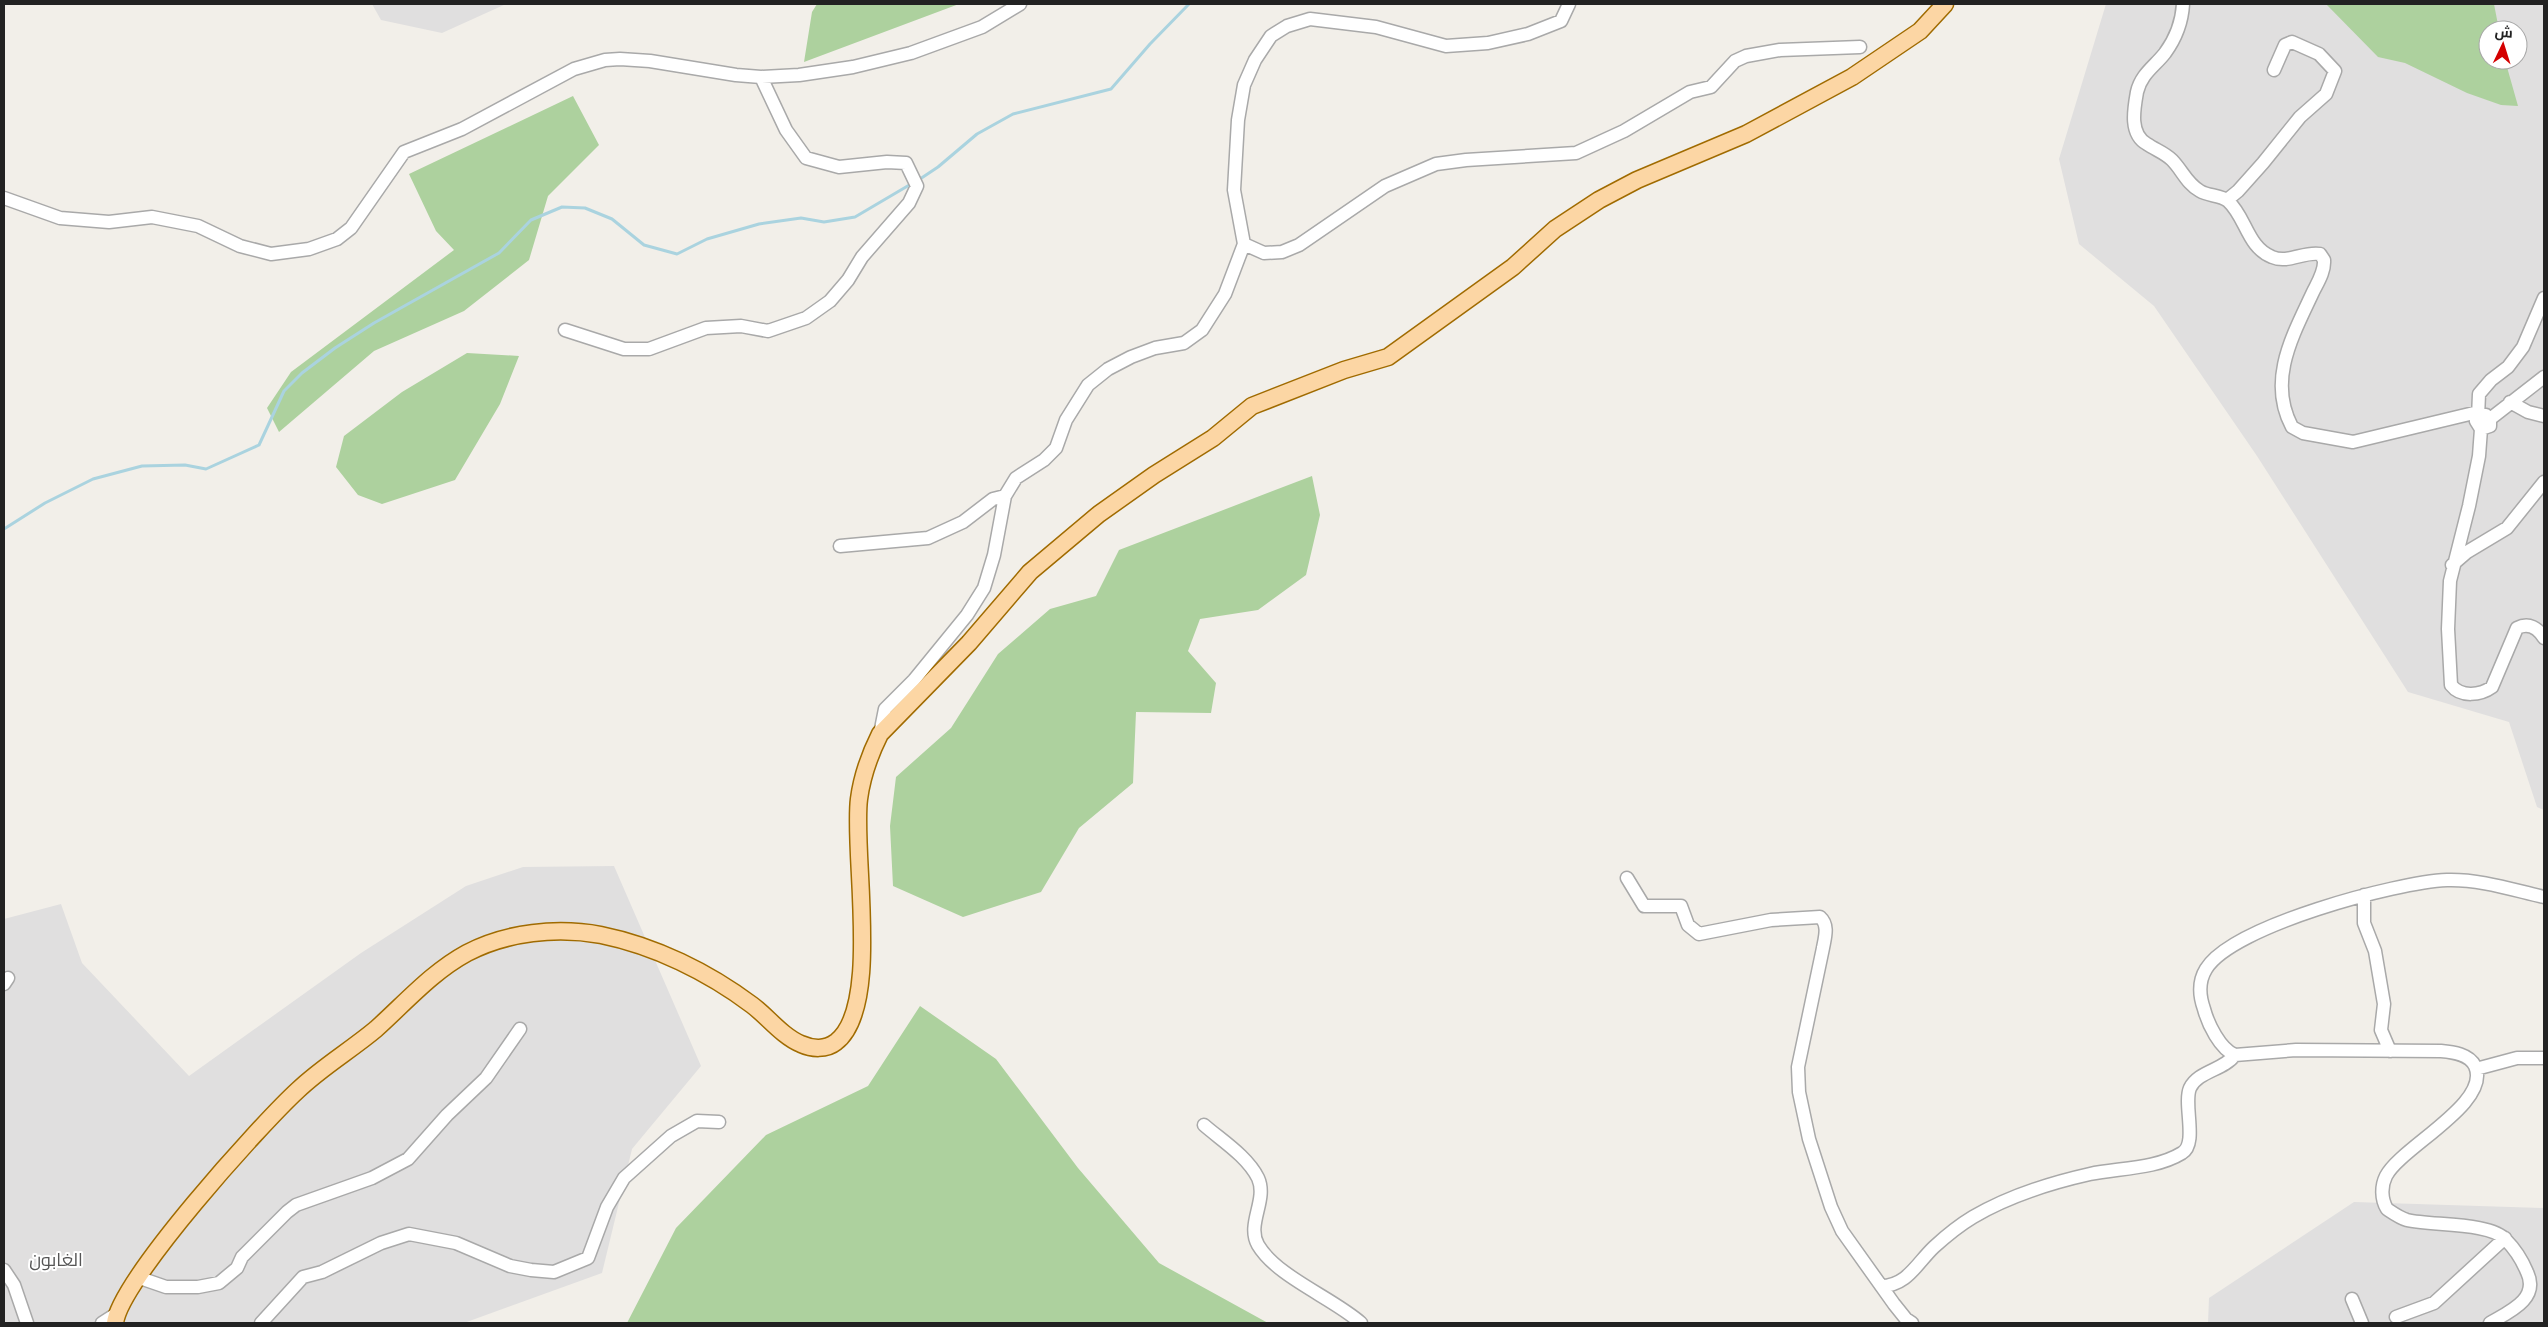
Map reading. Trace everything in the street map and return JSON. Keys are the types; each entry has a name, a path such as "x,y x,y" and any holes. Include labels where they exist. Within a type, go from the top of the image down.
{"main road":[{"path":"115,1318 137,1276 212,1184 300,1088 371,1033 415,991 443,969 468,953 498,940 538,933 564,932 597,934 642,946 695,969 742,998 800,1044 813,1048 824,1048 836,1043 848,1027 858,997 862,927 859,800 869,758 880,734 919,691 956,656 1030,572 1099,514 1154,475 1213,438 1252,406 1344,370 1388,357 1514,267 1555,229 1600,200 1637,180 1746,134 1852,77 1920,31 1945,4"}],"street":[{"path":"4,198 60,218 110,222 152,218 198,226 240,246 271,254 308,249 337,240 351,228 404,152 462,130 574,69 605,60 634,60 761,78 799,75 853,67 911,53 982,27 1020,4"},
{"path":"880,734 884,709 914,680 966,615 984,588 990,571 1005,496 1016,478 1044,460 1056,448 1066,420 1088,385 1108,369 1131,357 1155,348 1184,343 1202,330 1225,294 1244,244 1234,190 1238,120 1244,85 1255,60 1271,36 1287,26 1310,19 1376,27 1446,46 1488,43 1528,34 1561,21 1569,4"},
{"path":"2183,4 2182,20 2175,36 2164,53 2147,71 2140,84 2134,126 2137,134 2145,143 2169,157 2180,168 2188,182 2200,192 2227,200 2257,246 2271,257 2286,259 2315,253 2320,254 2324,260 2322,273 2296,325 2284,358 2282,388 2292,427 2303,433 2353,442 2481,419 2510,402 2544,377"},
{"path":"2227,200 2238,191 2263,163 2300,117 2326,94 2335,71 2319,54 2292,42 2284,45 2274,70"},
{"path":"1244,244 1264,253 1282,252 1300,245 1385,186 1436,164 1466,160 1576,153 1624,131 1690,92 1711,87 1728,67 1746,56 1780,50 1860,47"},
{"path":"565,330 624,349 649,349 706,328 741,326 768,332 806,318 830,301 862,257 908,203 917,186 906,163 887,162 839,167 806,158 786,130 761,78"},
{"path":"2544,298 2520,352 2508,367 2481,391 2479,456 2469,506 2452,565 2448,629 2449,677 2453,688 2458,692 2471,694 2485,692 2492,687 2517,628 2526,625 2532,626 2538,629 2544,638"},
{"path":"2510,402 2528,412 2544,416"},
{"path":"2452,565 2467,552 2508,528 2544,482"},
{"path":"840,546 928,538 964,522 993,499 1005,496"},
{"path":"1627,878 1644,906 1680,906 1688,925 1699,934 1771,920 1820,917 1824,921 1826,928 1823,948 1798,1067 1799,1092 1809,1139 1831,1207 1842,1231 1906,1319 1912,1323"},
{"path":"2490,1323 2520,1304 2530,1289 2530,1278 2505,1238 2489,1230 2468,1226 2406,1220 2387,1209 2382,1194 2386,1175 2467,1100 2476,1082 2476,1069 2472,1062 2454,1052 2296,1050 2235,1055 2226,1050 2207,1020 2200,995 2200,984 2206,968 2230,948 2259,933 2313,910 2364,895 2413,885 2456,880 2544,897"},
{"path":"2364,895 2364,923 2375,951 2384,1004 2380,1030 2390,1051"},
{"path":"137,1276 166,1287 198,1287 219,1283 237,1268 242,1257 287,1212 296,1206 372,1178 408,1159 446,1115 474,1092 491,1073 520,1029"},
{"path":"1882,1286 1894,1286 1900,1282 1952,1231 2003,1202 2089,1174 2162,1161 2184,1152 2189,1144 2190,1089 2197,1079 2225,1064 2235,1055"},
{"path":"2476,1069 2518,1058 2544,1058"},
{"path":"261,1323 303,1276 322,1272 381,1243 409,1234 464,1246 510,1266 531,1270 554,1272 588,1258 607,1207 624,1178 671,1136 697,1121 718,1122"},
{"path":"1204,1125 1248,1164 1258,1179 1260,1188 1254,1236 1267,1256 1361,1323"},
{"path":"2396,1317 2434,1303 2505,1238"},
{"path":"4,1270 14,1285 27,1323"},
{"path":"2352,1299 2362,1323"},
{"path":"102,1323 115,1318"}],"shaded area":[{"path":"372,4 506,4 442,33 381,20"},
{"path":"2106,4 2544,4 2544,810 2537,807 2509,722 2408,692 2257,456 2154,306 2079,244 2059,159"},
{"path":"614,866 701,1066 632,1149 602,1273 464,1323 4,1323 4,919 61,904 82,963 189,1076 361,953 466,886 523,867"},
{"path":"2354,1202 2544,1208 2544,1323 2208,1323 2209,1298"}],"green space":[{"path":"817,4 959,4 804,62 812,12"},
{"path":"2326,4 2494,4 2497,20 2478,20 2478,70 2508,70 2518,106 2501,105 2467,93 2405,63 2378,57"},
{"path":"573,96 599,145 548,196 529,260 464,311 374,351 279,432 267,408 291,372 454,250 436,231 409,174"},
{"path":"467,353 519,356 500,404 455,480 382,504 358,495 336,467 344,436 402,392"},
{"path":"1312,476 1320,515 1306,575 1258,610 1200,619 1188,651 1216,683 1211,713 1136,712 1133,783 1079,828 1041,892 963,917 893,886 890,826 896,777 951,728 998,654 1050,609 1096,596 1119,550"},
{"path":"920,1006 996,1059 1078,1168 1159,1263 1268,1323 627,1323 676,1228 766,1135 868,1086"}],"waterway":[{"path":"917,181 938,167 977,134 1013,114 1111,89 1150,44 1189,4"},
{"path":"4,529 45,503 93,479 142,466 185,465 206,469 259,445 284,391 302,373 335,348 374,323 499,253 531,220 562,207 585,208 612,219 644,245 677,254 707,239 759,224 801,218 824,222 855,217 911,184"}],"district":[{"name":"الغابون","path":"56,1259"}]}
